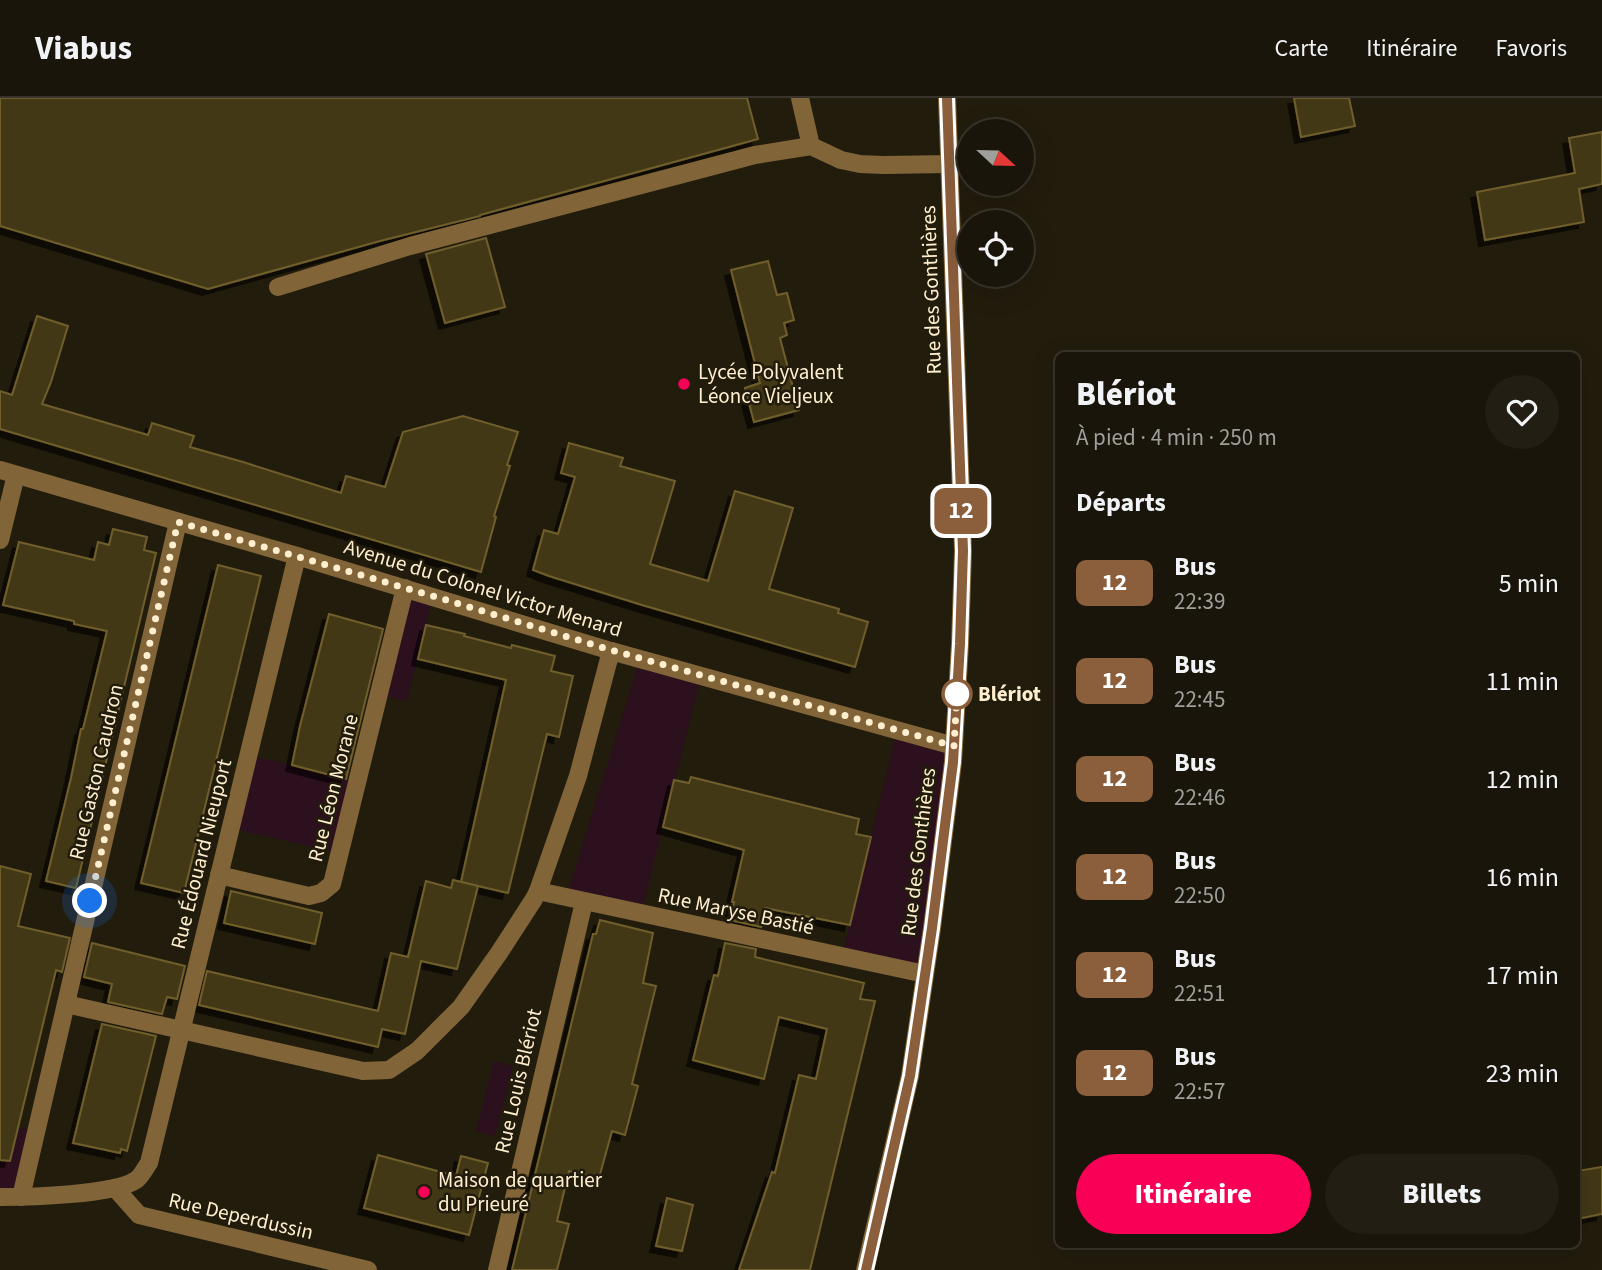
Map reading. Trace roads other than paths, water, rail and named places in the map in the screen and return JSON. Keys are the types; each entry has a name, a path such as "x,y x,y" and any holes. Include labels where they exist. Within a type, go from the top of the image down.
{"street":[{"path":"800,98 811,146"},
{"name":"Rue des Gonthières","path":"866,1270 910,1076 939,877 954,746 963,551 947,98"},
{"path":"278,287 410,246 755,155 811,146 841,160 860,164 950,164"},
{"path":"0,540 8,472"},
{"name":"Avenue du Colonel Victor Menard","path":"8,472 611,650 954,746"},
{"name":"Rue Gaston Caudron","path":"21,1197 178,522"},
{"name":"Rue Édouard Nieuport","path":"115,1188 137,1180 149,1163 297,556"},
{"name":"Rue Léon Morane","path":"219,876 309,896 321,893 332,884 405,588"},
{"path":"66,1004 363,1071 389,1070 417,1051 461,1007 538,891 578,776 611,650"},
{"name":"Rue Maryse Bastié","path":"538,891 925,974"},
{"name":"Rue Louis Blériot","path":"497,1270 584,902"},
{"path":"0,1197 115,1188"},
{"name":"Rue Deperdussin","path":"115,1188 139,1215 368,1270"}],"place":[{"name":"Lycée Polyvalent Léonce Vieljeux","path":"684,384"},
{"name":"Blériot","path":"957,694"},
{"name":"Maison de quartier du Prieuré","path":"424,1192"}]}
